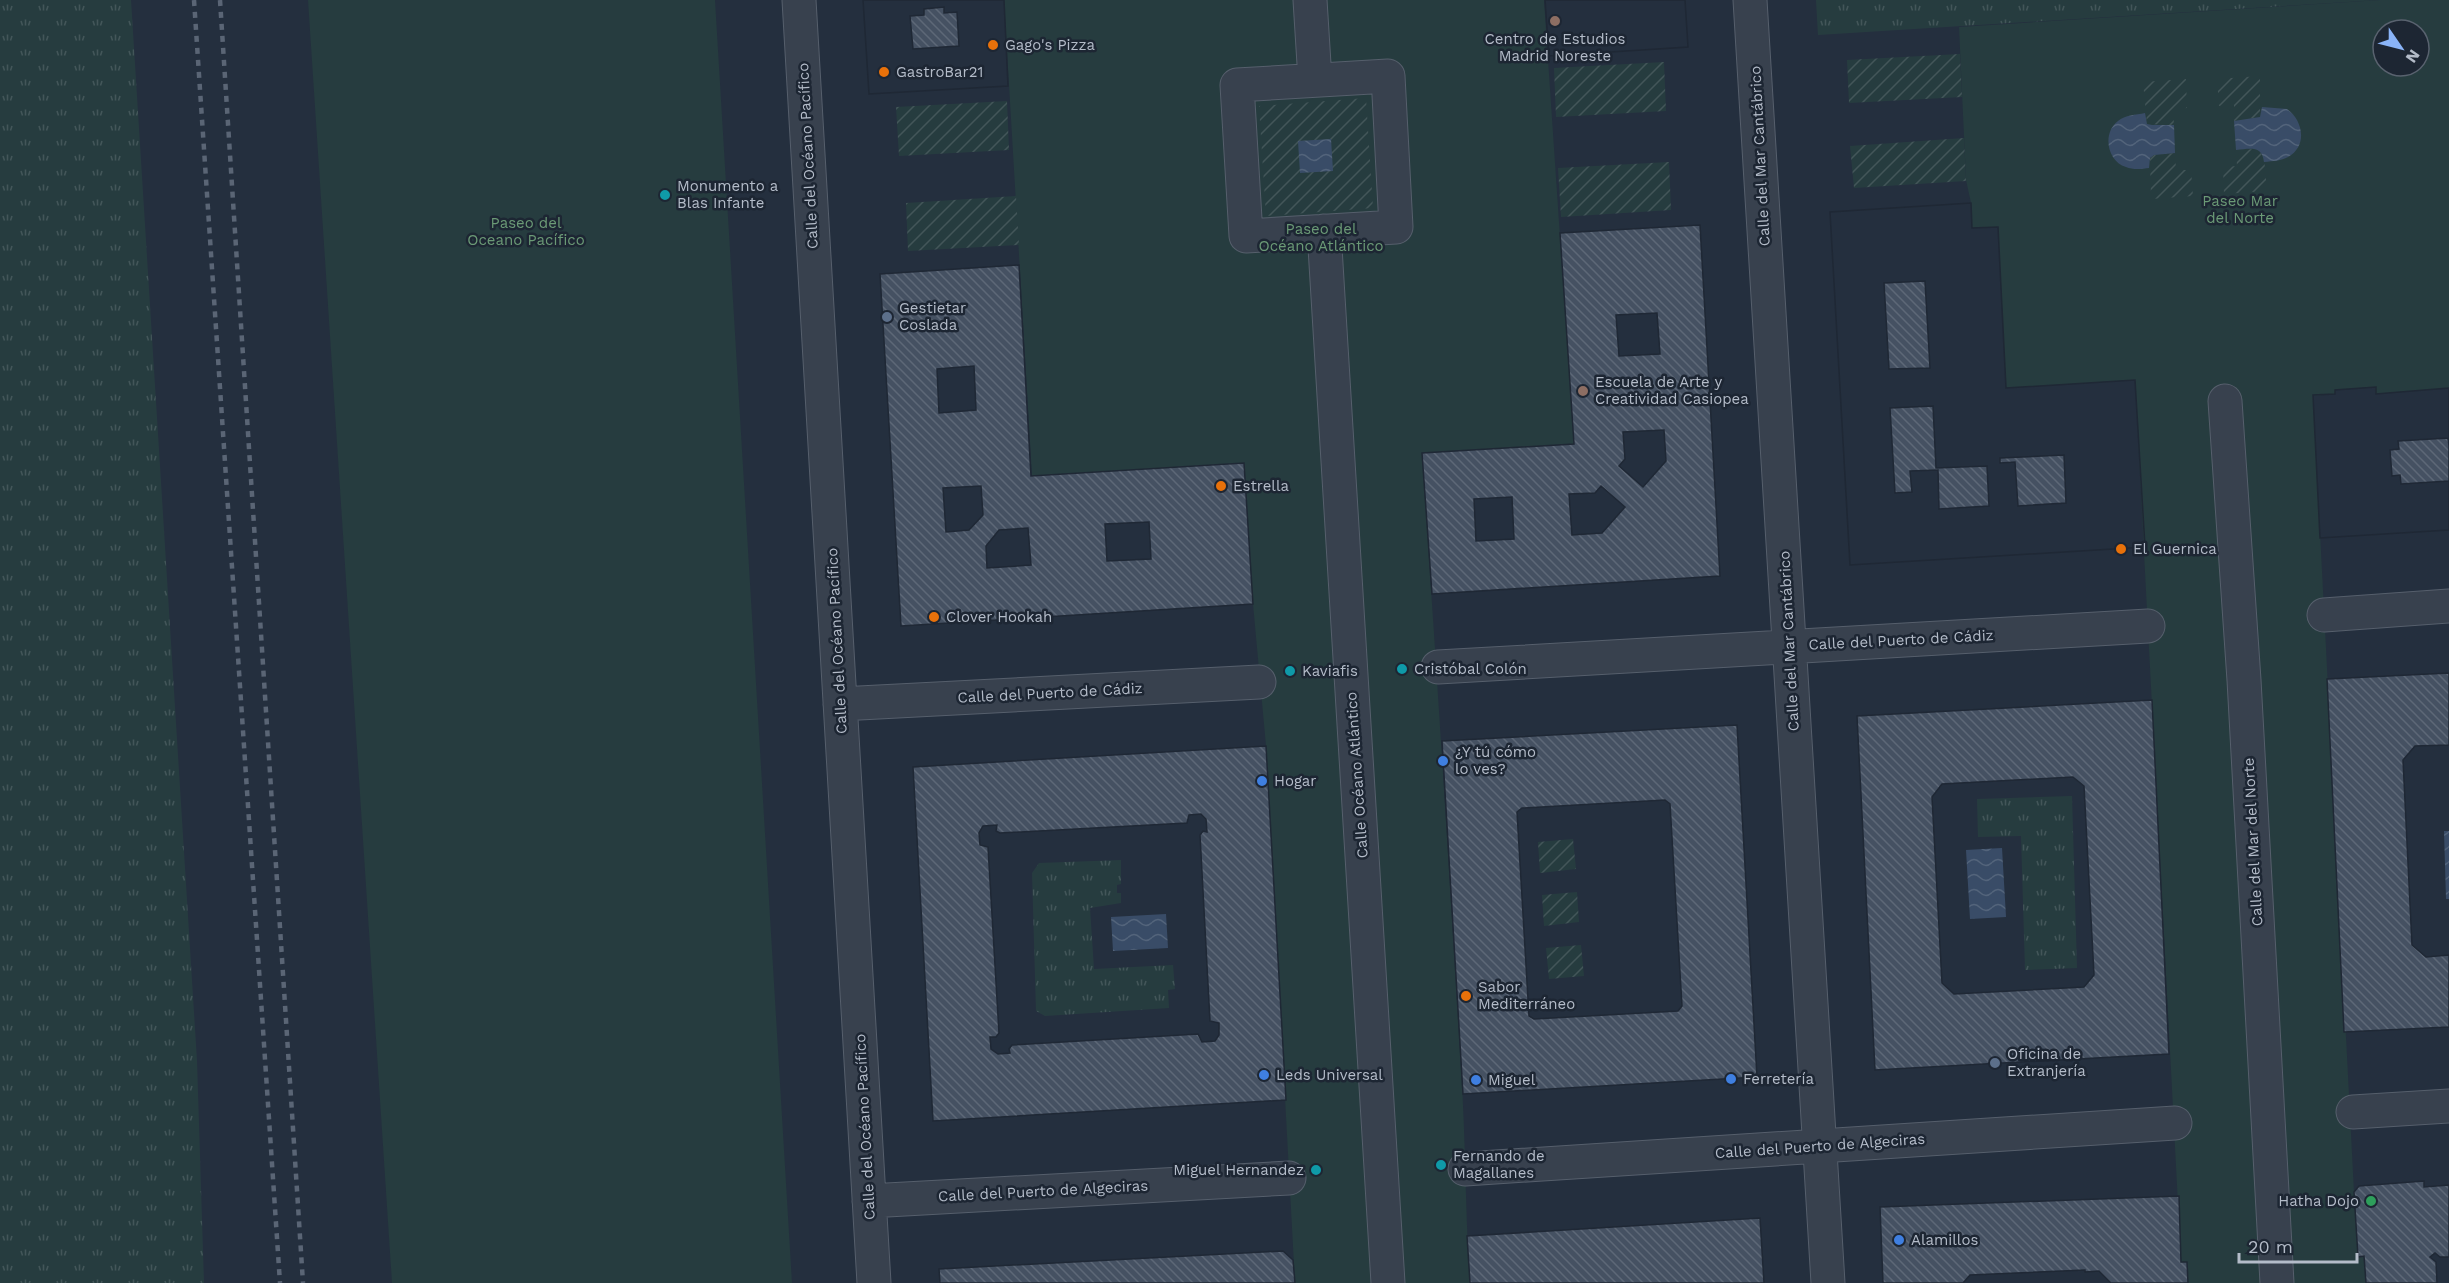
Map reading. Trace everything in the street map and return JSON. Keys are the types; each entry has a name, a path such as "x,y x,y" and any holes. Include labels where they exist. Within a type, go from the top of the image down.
{"street":[{"name":"Calle del Océano Pacífico","path":"799,0 874,1283"},
{"path":"1310,0 1315,80"},
{"name":"Calle del Mar Cantábrico","path":"1750,0 1828,1283"},
{"path":"1388,76 1396,227 1246,236 1237,85 1315,80 1388,76"},
{"name":"Calle Océano Atlántico","path":"1323,231 1388,1283"},
{"name":"Calle del Mar del Norte","path":"2224,401 2244,680 2277,1283"},
{"path":"2324,615 2449,606"},
{"name":"Calle del Puerto de Cádiz","path":"1438,667 2148,626"},
{"name":"Calle del Puerto de Cádiz","path":"840,704 1259,682"},
{"path":"2353,1112 2449,1106"},
{"name":"Calle del Puerto de Algeciras","path":"1465,1169 2175,1123"},
{"name":"Calle del Puerto de Algeciras","path":"869,1202 1289,1178"}],"green space":[{"path":"0,0 131,0 197,1061 204,1283 0,1283"},
{"name":"Paseo del Oceano Pacífico","path":"308,0 715,0 792,1283 392,1283"},
{"name":"Paseo del Océano Atlántico","path":"1004,0 1544,0 1574,444 1422,454 1463,1097 1470,1283 1295,1283 1266,746 1253,604 1244,464 1032,476"},
{"path":"1816,0 2380,0 1818,35"},
{"name":"Paseo Mar del Norte","path":"2380,0 2449,0 2449,388 2376,394 2375,387 2335,390 2335,394 2313,396 2354,1192 2358,1256 2364,1256 2366,1283 2188,1283 2187,1262 2181,1262 2135,380 2006,388 1998,227 1972,228 1971,203 1966,180 1959,27"},
{"path":"1960,54 1962,97 1849,103 1847,60"},
{"path":"1664,62 1666,111 1556,117 1554,68"},
{"path":"2260,76 2260,117 2234,121 2234,105 2219,106 2217,79"},
{"path":"2186,79 2187,108 2173,109 2174,125 2147,124 2143,82"},
{"path":"1366,98 1373,208 1266,216 1259,106"},
{"path":"1007,101 1009,150 899,156 896,107"},
{"path":"1964,138 1966,181 1854,188 1850,146"},
{"path":"2257,149 2264,157 2267,191 2224,194 2223,167 2237,166 2236,150"},
{"path":"2175,153 2176,170 2191,170 2193,196 2151,199 2150,158 2154,155"},
{"path":"1669,162 1671,210 1561,217 1558,168"},
{"path":"1016,196 1019,245 908,251 906,203"},
{"path":"2072,796 2077,968 2025,970 2021,836 1978,837 1977,799"},
{"path":"1573,839 1576,869 1540,873 1538,842"},
{"path":"1121,860 1121,884 1117,885 1117,893 1121,893 1121,903 1090,908 1094,969 1173,965 1175,989 1168,990 1169,1008 1045,1016 1036,1011 1032,873 1039,863"},
{"path":"1577,892 1579,922 1544,926 1542,895"},
{"path":"1581,945 1584,976 1549,979 1546,948"}],"water":[{"path":"2262,107 2287,109 2300,126 2299,146 2294,152 2277,161 2264,162 2258,150 2236,150 2234,121 2260,117"},
{"path":"2145,113 2147,124 2174,125 2175,153 2154,155 2150,158 2149,168 2129,168 2114,159 2109,146 2110,132 2121,119"},
{"path":"1331,139 1333,171 1300,173 1298,141"},
{"path":"2444,831 2449,831 2449,899 2446,899"},
{"path":"2002,848 2006,917 1970,919 1966,850"},
{"path":"1166,914 1168,948 1113,951 1111,917"}],"building":[{"path":"863,0 1004,0 1008,86 869,94","holes":["944,7 944,13 957,12 959,46 913,49 910,16 924,15 924,9"]},
{"path":"863,0 1004,0 1008,86 869,94"},
{"path":"1545,0 1685,0 1688,47 1549,56"},
{"path":"1545,0 1685,0 1688,47 1549,56"},
{"path":"1971,203 1972,228 1998,227 2006,388 2135,380 2145,547 1850,565 1830,212","holes":["1925,281 1930,368 1889,369 1884,283","1933,406 1936,468 1987,466 1989,506 1939,509 1938,470 1910,471 1912,492 1895,493 1890,408","2064,455 2066,503 2018,506 2015,462 2000,463 2000,458"]},
{"path":"1971,203 1972,228 1998,227 2006,388 2135,380 2145,547 1850,565 1830,212"},
{"path":"1700,225 1720,576 1432,594 1422,453 1574,444 1560,233","holes":["1657,313 1660,354 1619,356 1616,315","1664,430 1666,461 1643,487 1619,466 1625,459 1623,432","1601,486 1625,507 1602,533 1572,535 1569,494 1595,493","1512,497 1514,539 1476,541 1474,499"]},
{"path":"1019,265 1031,476 1244,463 1253,604 901,626 880,274","holes":["974,366 976,410 939,413 937,369","981,486 983,515 969,530 946,532 943,488","1149,522 1151,559 1107,561 1105,524","1028,528 1031,565 987,568 986,546 999,530"]},
{"path":"2376,387 2376,394 2449,388 2449,446 2448,438 2398,441 2399,449 2390,450 2392,476 2400,475 2401,484 2449,481 2449,530 2320,538 2313,395 2335,394 2335,390"},
{"path":"2376,387 2376,394 2449,388 2449,530 2320,538 2313,395 2335,394 2335,390"},
{"path":"2449,673 2449,745 2415,746 2403,760 2412,945 2426,957 2449,955 2449,1027 2344,1032 2327,679"},
{"path":"2152,700 2169,1054 1875,1070 1857,716","holes":["2073,777 2084,786 2094,975 2084,987 1954,994 1942,983 1932,797 1942,784"]},
{"path":"1737,725 1757,1077 1463,1094 1442,741","holes":["1665,800 1670,804 1682,1006 1678,1011 1534,1019 1529,1016 1517,812 1522,808"]},
{"path":"1266,746 1286,1100 933,1121 913,767","holes":["1201,814 1206,819 1207,832 1203,831 1200,835 1210,1021 1219,1023 1219,1035 1215,1041 1202,1042 1198,1034 1012,1045 1009,1049 1010,1053 998,1054 991,1049 990,1037 996,1037 999,1033 988,847 980,845 979,833 983,826 997,825 996,831 1000,833 1187,823 1189,815"]},
{"path":"2424,1181 2424,1187 2449,1185 2449,1257 2440,1257 2435,1253 2430,1257 2436,1262 2437,1283 2366,1283 2364,1256 2358,1257 2354,1192 2359,1186"},
{"path":"2179,1196 2181,1262 2187,1262 2188,1283 2111,1283 2099,1271 2085,1272 2085,1270 1970,1275 1963,1283 1883,1283 1880,1207"},
{"path":"1760,1218 1764,1283 1470,1283 1467,1236"},
{"path":"1283,1251 1293,1260 1295,1283 940,1283 939,1269"}],"railway":[{"path":"194,0 280,1283"},
{"path":"220,0 303,1283"}],"place":[{"name":"Centro de Estudios Madrid Noreste","path":"1555,21"},
{"name":"Gago's Pizza","path":"993,45"},
{"name":"GastroBar21","path":"884,72"},
{"name":"Monumento a Blas Infante","path":"665,195"},
{"name":"Gestietar Coslada","path":"887,317"},
{"name":"Escuela de Arte y Creatividad Casiopea","path":"1583,391"},
{"name":"Estrella","path":"1221,486"},
{"name":"El Guernica","path":"2121,549"},
{"name":"Clover Hookah","path":"934,617"},
{"name":"Cristóbal Colón","path":"1402,669"},
{"name":"Kaviafis","path":"1290,671"},
{"name":"¿Y tú cómo lo ves?","path":"1443,761"},
{"name":"Hogar","path":"1262,781"},
{"name":"Sabor Mediterráneo","path":"1466,996"},
{"name":"Oficina de Extranjería","path":"1995,1063"},
{"name":"Leds Universal","path":"1264,1075"},
{"name":"Ferretería","path":"1731,1079"},
{"name":"Miguel","path":"1476,1080"},
{"name":"Fernando de Magallanes","path":"1441,1165"},
{"name":"Miguel Hernandez","path":"1316,1170"},
{"name":"Hatha Dojo","path":"2371,1201"},
{"name":"Alamillos","path":"1899,1240"}]}
